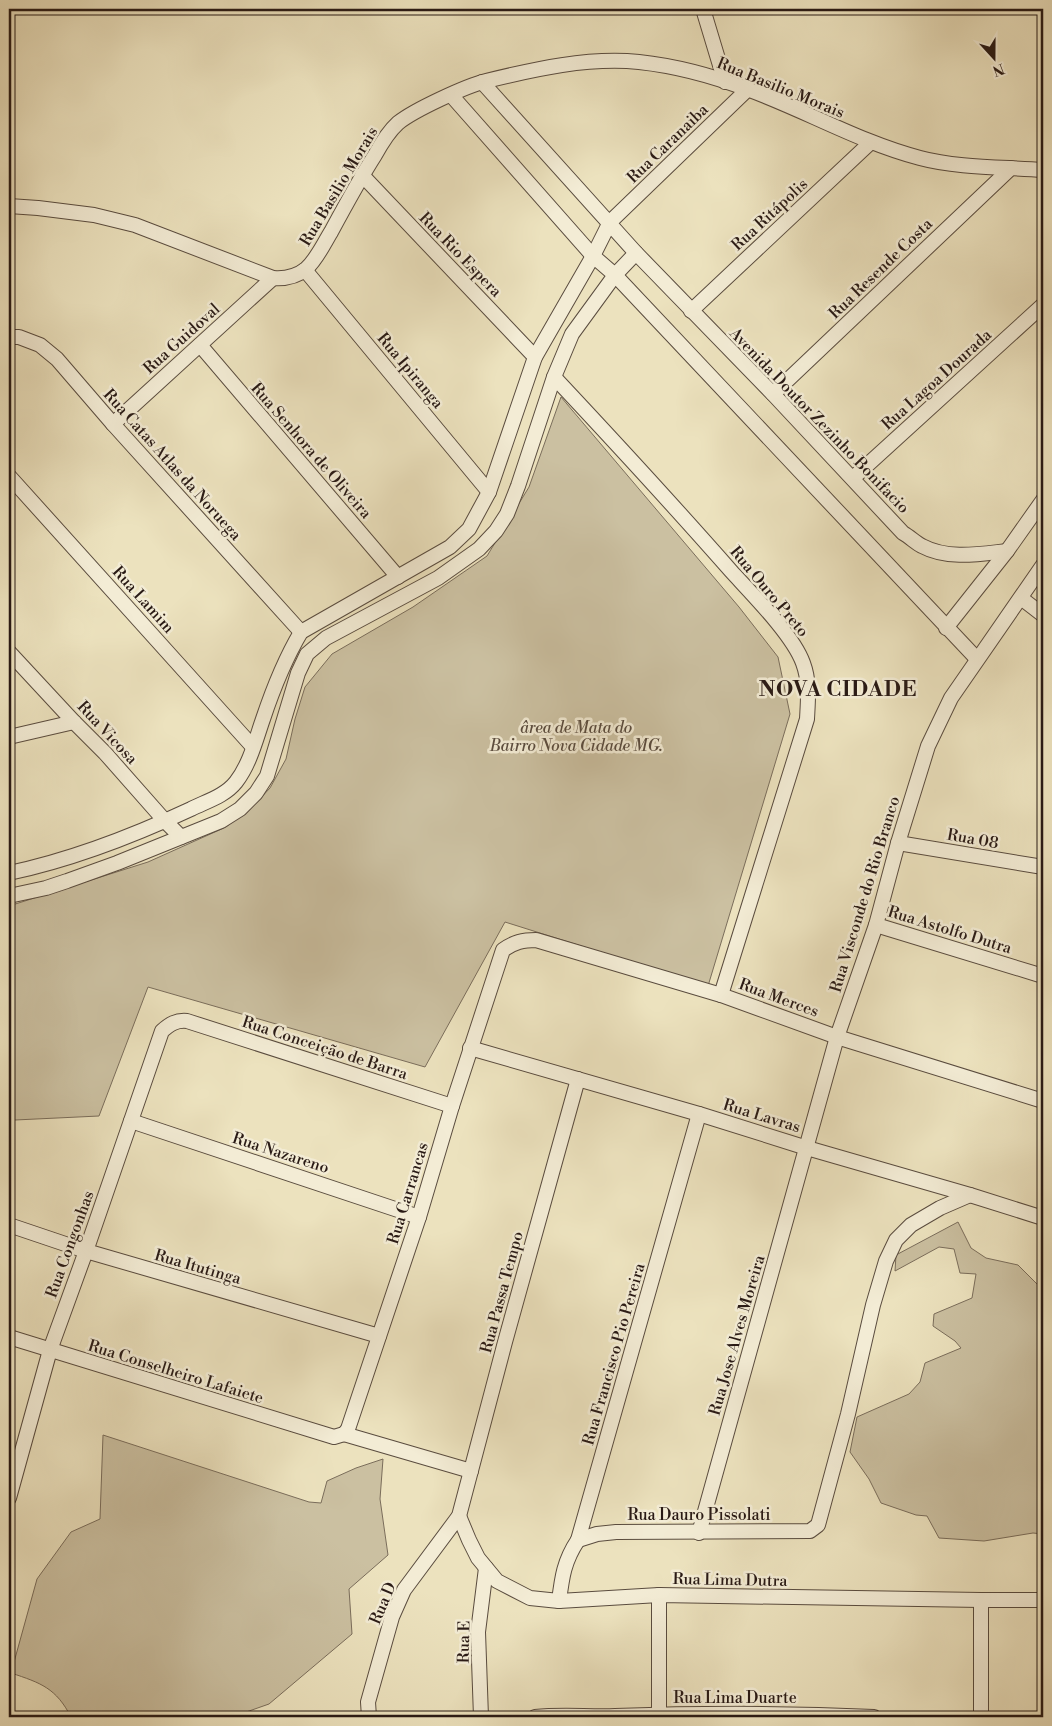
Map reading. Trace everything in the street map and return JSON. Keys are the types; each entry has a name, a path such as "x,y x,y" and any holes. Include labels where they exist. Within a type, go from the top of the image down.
{"street":[{"path":"703,9 725,82"},
{"name":"Rua Basilio Morais","path":"9,206 94,215 135,225 273,278 285,279 305,270 316,258 362,175 385,138 398,124 451,95 482,82 538,68 592,62 639,62 698,73 748,89 870,143 921,159 944,163 1043,170"},
{"name":"Avenida Doutor Zezinho Bonifacio","path":"482,82 636,253 773,394 903,533 923,547 943,552 969,555 1007,551"},
{"name":"Rua Caranaiba","path":"610,222 748,89"},
{"path":"451,95 593,256 615,275 977,659 1043,565"},
{"name":"Rua Ritápolis","path":"692,311 870,143"},
{"name":"Rua Resende Costa","path":"773,394 1011,168"},
{"name":"Rua Rio Espera","path":"362,175 535,357"},
{"path":"9,873 74,856 165,821 225,793 236,782 245,768 291,648 301,632 450,547 469,529 489,492 535,357 593,256 610,222"},
{"path":"9,896 46,888 67,881 221,821 240,809 256,793 267,776 298,673 307,654 326,638 438,578 480,549 496,531 507,514 518,486 554,377 572,334 615,275 636,253"},
{"name":"Rua Ipiranga","path":"305,270 489,492"},
{"name":"Rua Guidoval","path":"113,424 273,278"},
{"name":"Rua Lagoa Dourada","path":"853,478 1043,305"},
{"name":"Rua Catas Atlas da Noruega","path":"9,337 20,337 40,345 57,359 113,424 301,632"},
{"name":"Rua Senhora de Oliveira","path":"200,345 398,577"},
{"name":"Rua Ouro Preto","path":"554,377 744,585 788,637 803,662 809,690 807,719 721,995"},
{"name":"Rua Lamim","path":"9,476 253,747"},
{"path":"946,628 1007,551 1043,500"},
{"path":"1021,598 1043,615"},
{"name":"Rua Vicosa","path":"9,652 105,753 181,837"},
{"name":"Rua Visconde do Rio Branco","path":"807,1148 838,1037 876,925 898,843 928,746 951,698 977,659"},
{"path":"9,736 74,722"},
{"name":"Rua 08","path":"898,843 1043,867"},
{"name":"Rua Astolfo Dutra","path":"876,925 1043,976"},
{"name":"Rua Merces","path":"503,950 513,943 524,940 536,940 721,995 838,1037 1043,1102"},
{"name":"Rua Carrancas","path":"339,1436 348,1429 419,1217 470,1048 503,950"},
{"name":"Rua Congonhas","path":"9,1498 14,1462 50,1350 162,1031 178,1020 187,1021"},
{"name":"Rua Conceição de Barra","path":"187,1021 452,1106"},
{"name":"Rua Lavras","path":"470,1048 699,1114 807,1148 970,1194 1043,1218"},
{"name":"Rua Passa Tempo","path":"459,1516 578,1079"},
{"name":"Rua Francisco Pio Pereira","path":"558,1601 563,1569 572,1548 578,1540 699,1114"},
{"name":"Rua Nazareno","path":"131,1121 419,1217"},
{"name":"Rua Jose Alves Moreira","path":"699,1533 807,1148"},
{"name":"Rua Dauro Pissolati","path":"578,1540 597,1534 616,1532 810,1531 818,1525 848,1414 873,1305 886,1261 896,1240 911,1225 940,1208 970,1194"},
{"name":"Rua Itutinga","path":"9,1225 86,1251 379,1336"},
{"name":"Rua Conselheiro Lafaiete","path":"9,1337 339,1436 471,1471"},
{"name":"Rua Lima Dutra","path":"459,1516 478,1558 497,1581 530,1598 558,1601 658,1595 1043,1600"},
{"name":"Rua D","path":"369,1717 368,1702 392,1617 404,1590 459,1516"},
{"name":"Rua E","path":"481,1717 478,1632 486,1568"},
{"path":"658,1595 659,1714"},
{"path":"981,1600 981,1717"},
{"name":"Rua Lima Duarte","path":"536,1717 659,1714 874,1717"}],"green space":[{"name":"ârea de Mata do Bairro Nova Cidade MG.","path":"561,397 739,607 778,657 790,714 708,986 505,922 425,1067 148,987 99,1116 15,1120 9,1118 9,906 148,862 226,827 255,804 270,788 286,759 295,719 305,687 332,654 413,607 487,556 529,487"},
{"path":"958,1222 971,1248 986,1258 1018,1265 1043,1290 1043,1534 1033,1533 984,1541 939,1538 927,1516 916,1515 881,1503 869,1479 850,1452 857,1417 909,1394 920,1382 925,1363 961,1348 955,1341 933,1326 934,1314 972,1298 976,1274 960,1273 954,1249 939,1247 895,1271 896,1255"},
{"path":"103,1435 309,1502 321,1503 327,1481 383,1459 380,1499 388,1555 349,1589 352,1634 269,1704 232,1717 123,1717 116,1713 101,1717 71,1717 60,1699 47,1688 11,1673 37,1579 71,1532 100,1519"}],"district":[{"name":"NOVA CIDADE","path":"838,689"}]}
